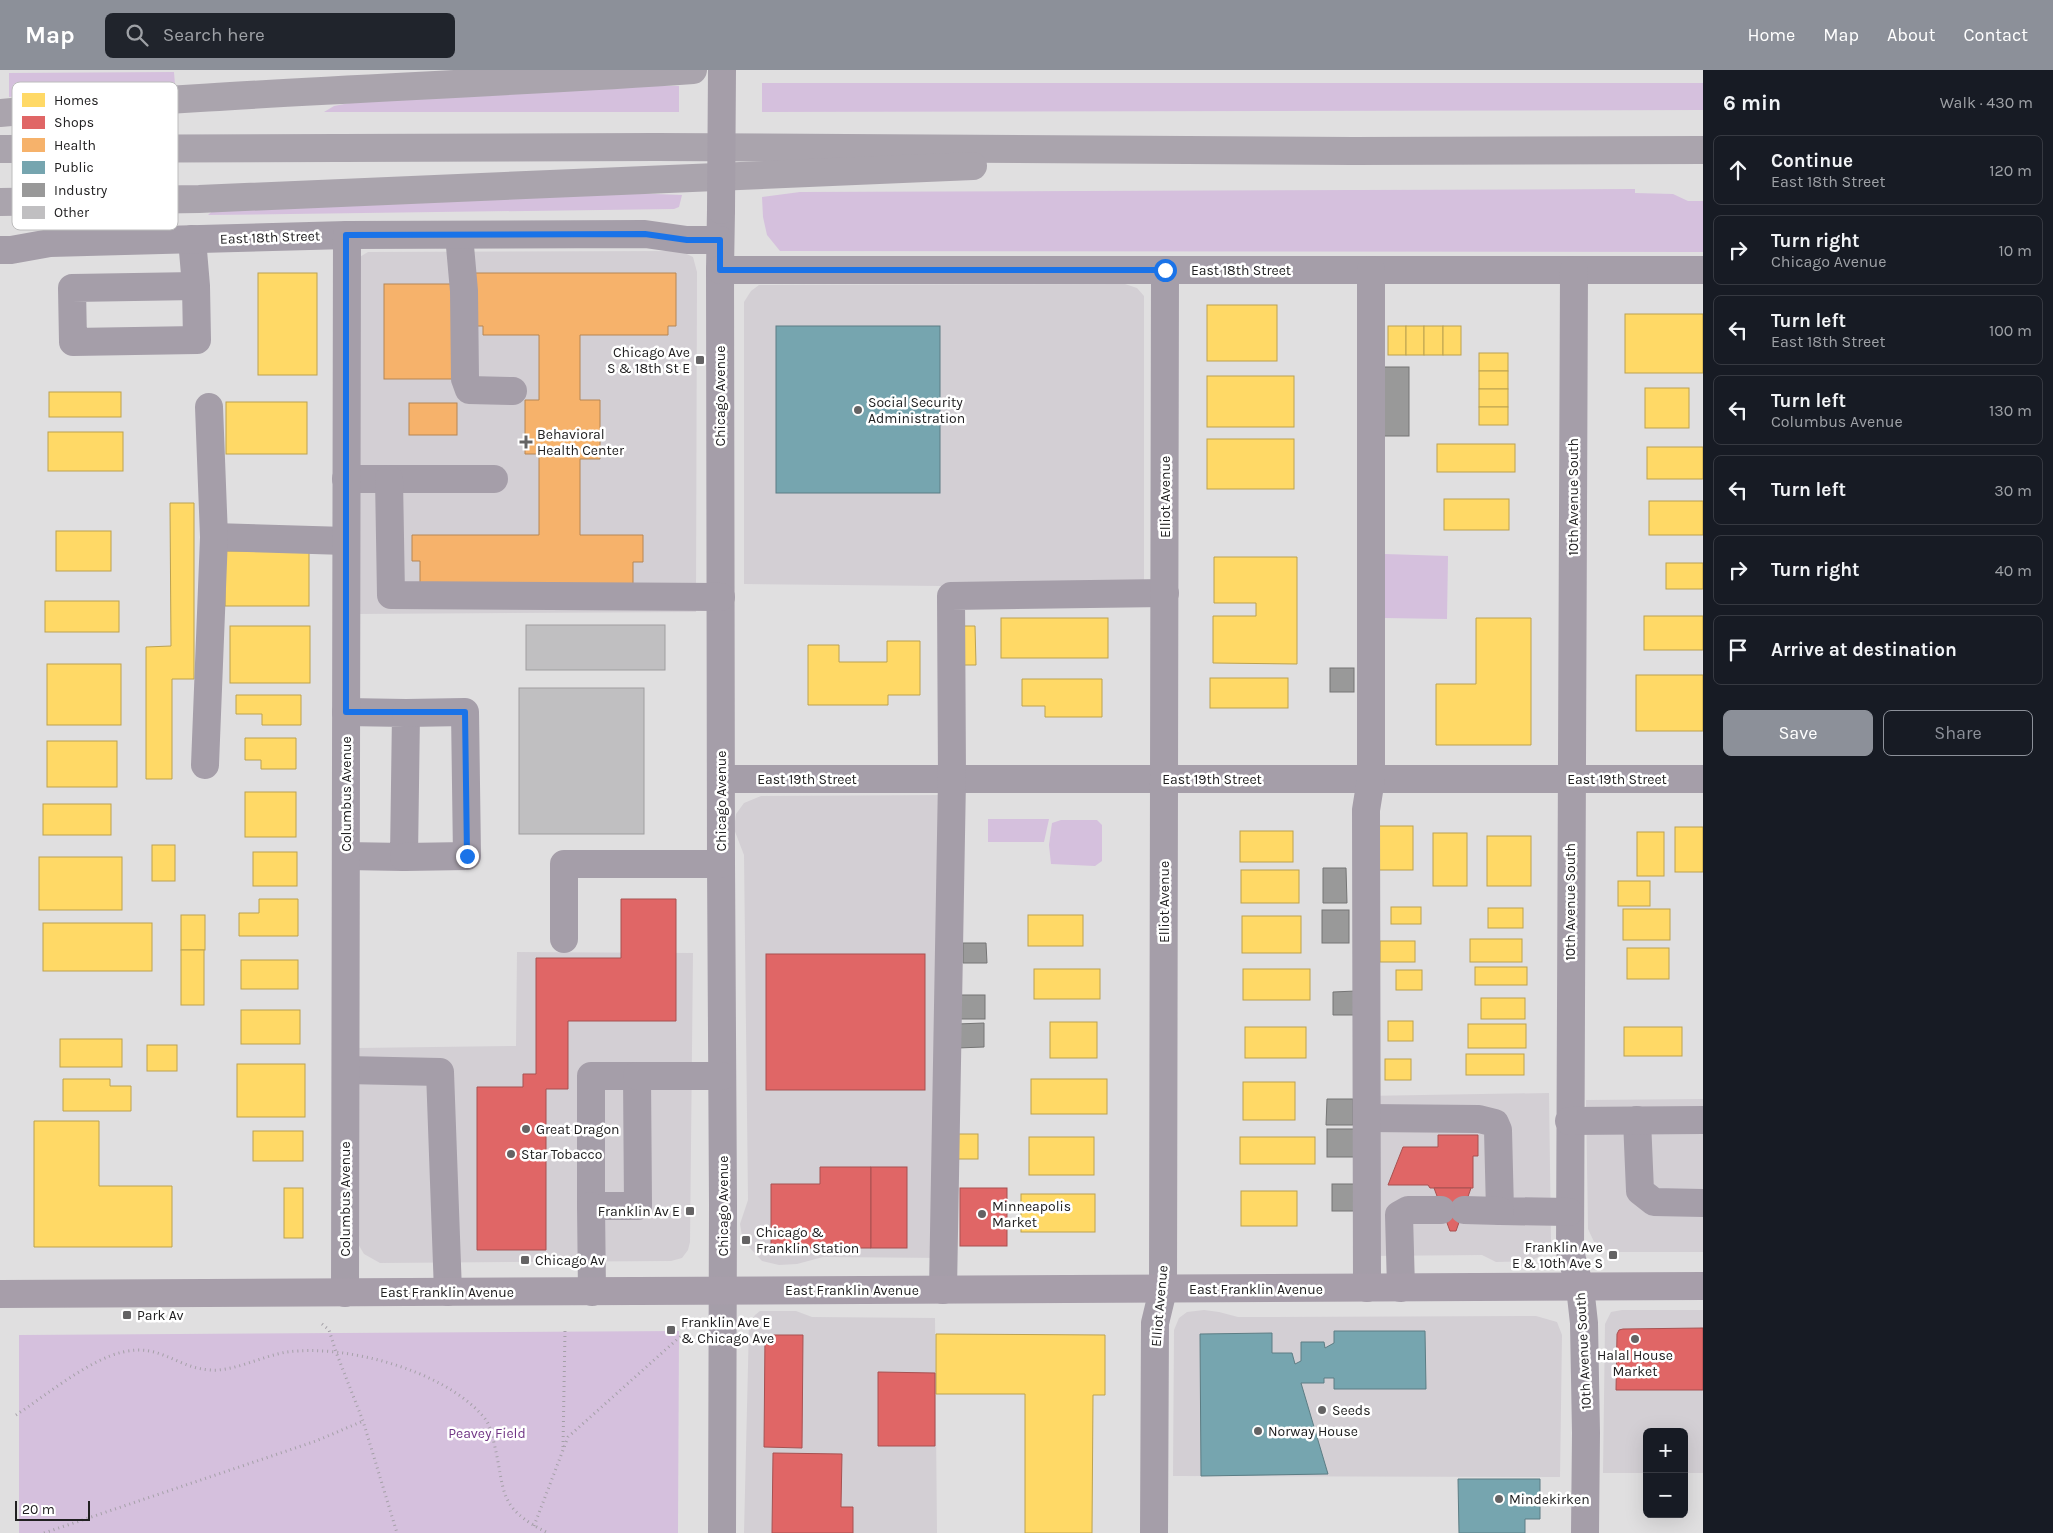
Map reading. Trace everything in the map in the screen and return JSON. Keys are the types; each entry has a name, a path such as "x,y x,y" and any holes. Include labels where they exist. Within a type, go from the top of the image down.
{"highway":[{"path":"178,100 546,80 693,70"},
{"path":"178,148 666,147 1353,151 1703,150"},
{"path":"178,199 1353,151"}],"main road":[{"name":"East Franklin Avenue","path":"0,1294 1703,1286"}],"street":[{"name":"Chicago Avenue","path":"722,70 720,240 722,1533"},
{"name":"East 18th Street","path":"0,250 50,243 346,235 645,234 687,240 720,240"},
{"name":"Columbus Avenue","path":"345,1292 346,235"},
{"path":"459,235 464,291 465,379 468,390 513,391"},
{"path":"192,239 196,286 197,340 73,342 72,288 196,286"},
{"name":"East 18th Street","path":"720,270 1703,270"},
{"name":"Elliot Avenue","path":"1154,1533 1155,1323 1163,1290 1165,270"},
{"path":"1367,1288 1366,810 1371,779 1371,270"},
{"name":"10th Avenue South","path":"1574,270 1569,1212 1570,1252 1580,1287 1584,1323 1586,1403 1585,1533"},
{"path":"205,765 214,537 209,407"},
{"path":"346,479 494,479"},
{"path":"389,479 391,595 721,597"},
{"path":"214,537 346,542"},
{"path":"943,1290 952,779 951,596 1164,593"},
{"path":"346,712 465,712 467,856 346,856"},
{"path":"404,857 406,713"},
{"name":"East 19th Street","path":"720,779 1703,779"},
{"path":"564,939 564,864 720,864"},
{"path":"346,1070 440,1072 448,1292"},
{"path":"592,1292 591,1076 722,1076"},
{"path":"591,1206 638,1206 637,1076"},
{"path":"1367,1118 1480,1119 1494,1123 1498,1130 1500,1211"},
{"path":"1637,1120 1640,1191 1654,1202 1703,1203"},
{"path":"1569,1121 1703,1120"},
{"path":"1401,1288 1399,1215 1408,1210 1569,1212"}],"path":[{"path":"322,1324 329,1330 363,1421 397,1533"},
{"path":"563,1449 565,1330"},
{"path":"534,1526 568,1437 682,1335"},
{"path":"16,1415 92,1364 108,1356 137,1349 150,1350 210,1370 226,1369 258,1358 286,1352 307,1350 336,1352 363,1357 415,1372 458,1394 484,1416 489,1426 498,1459 501,1486 505,1499 520,1518 548,1533"},
{"path":"44,1533 316,1442 363,1421"}],"shaded area":[{"name":"Behavioral Health Center","path":"680,251 693,257 697,272 696,612 356,614 358,258 368,252"},
{"path":"1125,284 1137,288 1144,296 1144,588 744,584 744,302 751,291 759,285"},
{"path":"945,795 947,1258 823,1257 797,1264 779,1265 762,1261 742,1236 740,1224 748,1200 744,855 734,829 736,814 744,803 761,796"},
{"path":"517,952 693,953 690,1242 688,1250 682,1258 671,1261 380,1263 364,1254 358,1244 358,1048 516,1046"},
{"path":"1549,1093 1551,1242 1548,1251 1531,1261 1496,1262 1482,1255 1365,1256 1363,1096"},
{"path":"1703,1099 1703,1252 1611,1252 1596,1246 1588,1229 1586,1100"},
{"path":"1204,1310 1238,1317 1536,1316 1557,1322 1562,1335 1560,1477 1173,1476 1174,1330 1179,1318 1187,1312"},
{"path":"1622,1310 1703,1310 1703,1473 1688,1473 1688,1428 1643,1428 1643,1473 1603,1473 1605,1324 1611,1312"},
{"path":"760,1311 796,1311 812,1317 935,1318 937,1533 744,1533 749,1324"}],"green space":[{"path":"174,72 175,82 12,82 12,97 9,97 9,73"},
{"path":"762,83 1703,83 1703,110 762,112"},
{"path":"628,86 679,86 679,112 324,112 334,106 370,99"},
{"path":"1635,189 1635,193 1673,194 1688,201 1703,201 1703,252 780,251 767,235 763,217 762,197 800,192"},
{"path":"630,193 682,195 679,207 674,209 208,215 217,207"},
{"path":"1385,554 1448,556 1447,619 1384,618"},
{"path":"988,819 1049,819 1044,842 988,842"},
{"path":"1061,820 1097,820 1102,825 1102,861 1095,866 1051,864 1049,845 1052,823"},
{"name":"Peavey Field","path":"679,1331 678,1533 19,1533 19,1335"}],"building: Homes":[{"path":"258,273 317,273 317,375 258,375"},
{"path":"1207,305 1277,305 1277,361 1207,361"},
{"path":"1625,314 1703,314 1703,373 1625,373"},
{"path":"1388,326 1406,326 1406,355 1388,355"},
{"path":"1406,326 1424,326 1424,355 1406,355"},
{"path":"1424,326 1443,326 1443,355 1424,355"},
{"path":"1443,326 1461,326 1461,355 1443,355"},
{"path":"1479,353 1508,353 1508,371 1479,371"},
{"path":"1479,371 1508,371 1508,389 1479,389"},
{"path":"1207,376 1294,376 1294,427 1207,427"},
{"path":"1645,388 1689,388 1689,428 1645,428"},
{"path":"1479,389 1508,389 1508,407 1479,407"},
{"path":"49,392 121,392 121,417 49,417"},
{"path":"226,402 307,402 307,454 226,454"},
{"path":"1479,407 1508,407 1508,425 1479,425"},
{"path":"48,432 123,432 123,471 48,471"},
{"path":"1207,439 1294,439 1294,489 1207,489"},
{"path":"1437,444 1515,444 1515,472 1437,472"},
{"path":"1647,447 1703,447 1703,479 1647,479"},
{"path":"1444,499 1509,499 1509,530 1444,530"},
{"path":"1649,501 1703,501 1703,535 1649,535"},
{"path":"170,503 194,503 194,679 172,679 172,779 146,779 146,647 171,646"},
{"path":"56,531 111,531 111,571 56,571"},
{"path":"225,551 309,551 309,606 225,606"},
{"path":"1214,557 1297,557 1297,664 1213,663 1213,616 1256,616 1256,603 1214,603"},
{"path":"1666,563 1703,563 1703,589 1666,589"},
{"path":"45,601 119,601 119,632 45,632"},
{"path":"1644,616 1703,616 1703,650 1644,650"},
{"path":"1001,618 1108,618 1108,658 1001,658"},
{"path":"1476,618 1531,618 1531,745 1436,745 1436,684 1476,684"},
{"path":"230,626 310,626 310,683 230,683"},
{"path":"955,626 975,626 976,665 955,665"},
{"path":"887,641 920,641 920,695 888,695 888,705 808,705 808,645 839,645 839,662 887,662"},
{"path":"47,664 121,664 121,725 47,725"},
{"path":"1636,675 1703,675 1703,731 1636,731"},
{"path":"1210,678 1288,678 1288,708 1210,708"},
{"path":"1022,679 1102,679 1102,717 1045,717 1045,706 1022,706"},
{"path":"236,695 301,695 301,725 262,725 262,714 236,714"},
{"path":"245,738 296,738 296,769 261,769 261,760 245,760"},
{"path":"47,741 117,741 117,787 47,787"},
{"path":"245,792 296,792 296,837 245,837"},
{"path":"43,804 111,804 111,835 43,835"},
{"path":"1379,826 1413,826 1413,870 1379,870"},
{"path":"1675,827 1703,827 1703,872 1675,872"},
{"path":"1240,831 1293,831 1293,862 1240,862"},
{"path":"1637,832 1664,832 1664,876 1637,876"},
{"path":"1433,833 1467,833 1467,886 1433,886"},
{"path":"1487,836 1531,836 1531,886 1487,886"},
{"path":"152,845 175,845 175,881 152,881"},
{"path":"253,852 297,852 297,886 253,886"},
{"path":"39,857 122,857 122,910 39,910"},
{"path":"1241,870 1299,870 1299,903 1241,903"},
{"path":"1618,881 1650,881 1650,906 1618,906"},
{"path":"259,899 298,899 298,936 239,936 239,913 259,913"},
{"path":"1391,907 1421,907 1421,924 1391,924"},
{"path":"1488,908 1523,908 1523,928 1488,928"},
{"path":"1623,909 1670,909 1670,940 1623,940"},
{"path":"181,915 205,915 205,950 181,950"},
{"path":"1028,915 1083,915 1083,946 1028,946"},
{"path":"1242,916 1301,916 1301,953 1242,953"},
{"path":"43,923 152,923 152,971 43,971"},
{"path":"1470,939 1522,939 1522,962 1470,962"},
{"path":"1380,941 1415,941 1415,962 1380,962"},
{"path":"1627,948 1669,948 1669,979 1627,979"},
{"path":"181,950 204,950 204,1005 181,1005"},
{"path":"241,960 298,960 298,989 241,989"},
{"path":"1475,967 1527,967 1527,985 1475,985"},
{"path":"1034,969 1100,969 1100,999 1034,999"},
{"path":"1243,969 1310,969 1310,1000 1243,1000"},
{"path":"1396,970 1422,970 1422,990 1396,990"},
{"path":"1481,998 1525,998 1525,1019 1481,1019"},
{"path":"241,1010 300,1010 300,1044 241,1044"},
{"path":"1388,1021 1413,1021 1413,1041 1388,1041"},
{"path":"1050,1022 1097,1022 1097,1058 1050,1058"},
{"path":"1468,1024 1526,1024 1526,1048 1468,1048"},
{"path":"1245,1027 1306,1027 1306,1058 1245,1058"},
{"path":"1624,1027 1682,1027 1682,1056 1624,1056"},
{"path":"60,1039 122,1039 122,1067 60,1067"},
{"path":"147,1045 177,1045 177,1071 147,1071"},
{"path":"1466,1054 1524,1054 1524,1075 1466,1075"},
{"path":"1385,1059 1411,1059 1411,1080 1385,1080"},
{"path":"237,1064 305,1064 305,1117 237,1117"},
{"path":"63,1079 110,1079 110,1086 131,1086 131,1111 63,1111"},
{"path":"1031,1079 1107,1079 1107,1114 1031,1114"},
{"path":"1243,1082 1295,1082 1295,1120 1243,1120"},
{"path":"34,1121 99,1121 99,1186 172,1186 172,1247 34,1247"},
{"path":"253,1131 303,1131 303,1161 253,1161"},
{"path":"956,1134 978,1134 978,1159 956,1159"},
{"path":"1029,1137 1094,1137 1094,1175 1029,1175"},
{"path":"1240,1137 1315,1137 1315,1164 1240,1164"},
{"path":"284,1188 303,1188 303,1238 284,1238"},
{"path":"1241,1191 1297,1191 1297,1226 1241,1226"},
{"path":"1021,1194 1095,1194 1095,1232 1021,1232"},
{"path":"936,1334 1105,1335 1105,1395 1093,1395 1092,1533 1025,1533 1025,1394 936,1394"}],"building: Shops":[{"path":"621,899 676,899 676,1021 568,1021 568,1089 546,1089 546,1250 477,1250 477,1087 523,1087 523,1074 536,1074 536,958 621,958"},
{"path":"766,954 925,954 925,1090 766,1090"},
{"path":"1438,1135 1478,1135 1478,1156 1473,1156 1473,1188 1430,1188 1428,1185 1388,1185 1403,1147 1438,1147"},
{"path":"820,1167 871,1167 871,1248 771,1248 771,1184 820,1184"},
{"path":"871,1167 907,1167 907,1248 871,1248"},
{"path":"960,1188 1007,1188 1007,1246 960,1246"},
{"path":"1434,1188 1471,1188 1456,1231 1450,1231"},
{"path":"1703,1328 1703,1390 1616,1390 1617,1334 1619,1330"},
{"path":"765,1335 803,1335 802,1448 764,1447"},
{"path":"878,1372 935,1373 935,1446 878,1446"},
{"path":"773,1453 842,1454 841,1507 853,1507 853,1533 772,1533"}],"building: Health":[{"path":"473,273 676,273 676,326 668,326 668,335 580,335 580,400 600,400 600,459 580,459 580,535 643,535 643,562 633,562 633,589 420,589 420,561 412,561 412,535 539,535 539,454 525,454 525,400 539,400 539,335 483,335 483,326 473,326"},
{"path":"384,284 452,284 452,379 384,379"},
{"path":"409,403 457,403 457,435 409,435"}],"building: Public":[{"name":"Social Security Administration","path":"776,326 940,326 940,493 776,493"},
{"name":"Norway House","path":"1334,1331 1425,1331 1426,1389 1334,1389 1334,1378 1324,1378 1324,1383 1301,1383 1328,1474 1201,1476 1200,1334 1272,1333 1272,1353 1292,1353 1295,1364 1301,1361 1301,1342 1324,1342 1325,1348 1334,1343"},
{"name":"Mindekirken","path":"1458,1479 1540,1479 1540,1519 1525,1519 1525,1533 1459,1533"}],"building: Industry":[{"path":"1382,367 1409,367 1409,436 1382,436"},
{"path":"1330,668 1354,668 1354,692 1330,692"},
{"path":"1323,868 1346,868 1347,903 1323,903"},
{"path":"1322,910 1349,910 1349,943 1322,943"},
{"path":"963,943 986,943 987,963 963,963"},
{"path":"1356,991 1356,1015 1333,1015 1333,992"},
{"path":"959,995 985,995 985,1019 959,1019"},
{"path":"984,1023 984,1047 957,1048 957,1024"},
{"path":"1327,1099 1353,1099 1353,1125 1326,1125"},
{"path":"1327,1129 1354,1129 1354,1157 1327,1157"},
{"path":"1332,1184 1356,1184 1356,1211 1332,1211"}],"building: Other":[{"path":"526,625 665,625 665,670 526,670"},
{"path":"519,688 644,688 644,834 519,834"}],"place":[{"name":"Chicago Ave S & 18th St E","path":"700,360"},
{"name":"Social Security Administration","path":"858,410"},
{"name":"Behavioral Health Center","path":"526,442"},
{"name":"Great Dragon","path":"526,1129"},
{"name":"Star Tobacco","path":"511,1154"},
{"name":"Franklin Av E","path":"690,1211"},
{"name":"Minneapolis Market","path":"982,1214"},
{"name":"Chicago & Franklin Station","path":"746,1240"},
{"name":"Franklin Ave E & 10th Ave S","path":"1613,1255"},
{"name":"Chicago Av","path":"525,1260"},
{"name":"Park Av","path":"127,1315"},
{"name":"Franklin Ave E & Chicago Ave","path":"671,1330"},
{"name":"Halal House Market","path":"1635,1339"},
{"name":"Seeds","path":"1322,1410"},
{"name":"Norway House","path":"1258,1431"},
{"name":"Mindekirken","path":"1499,1499"}],"route":[{"path":"467,856 465,712 346,712 346,235 645,234 687,240 720,240 720,270 1165,270"}]}
